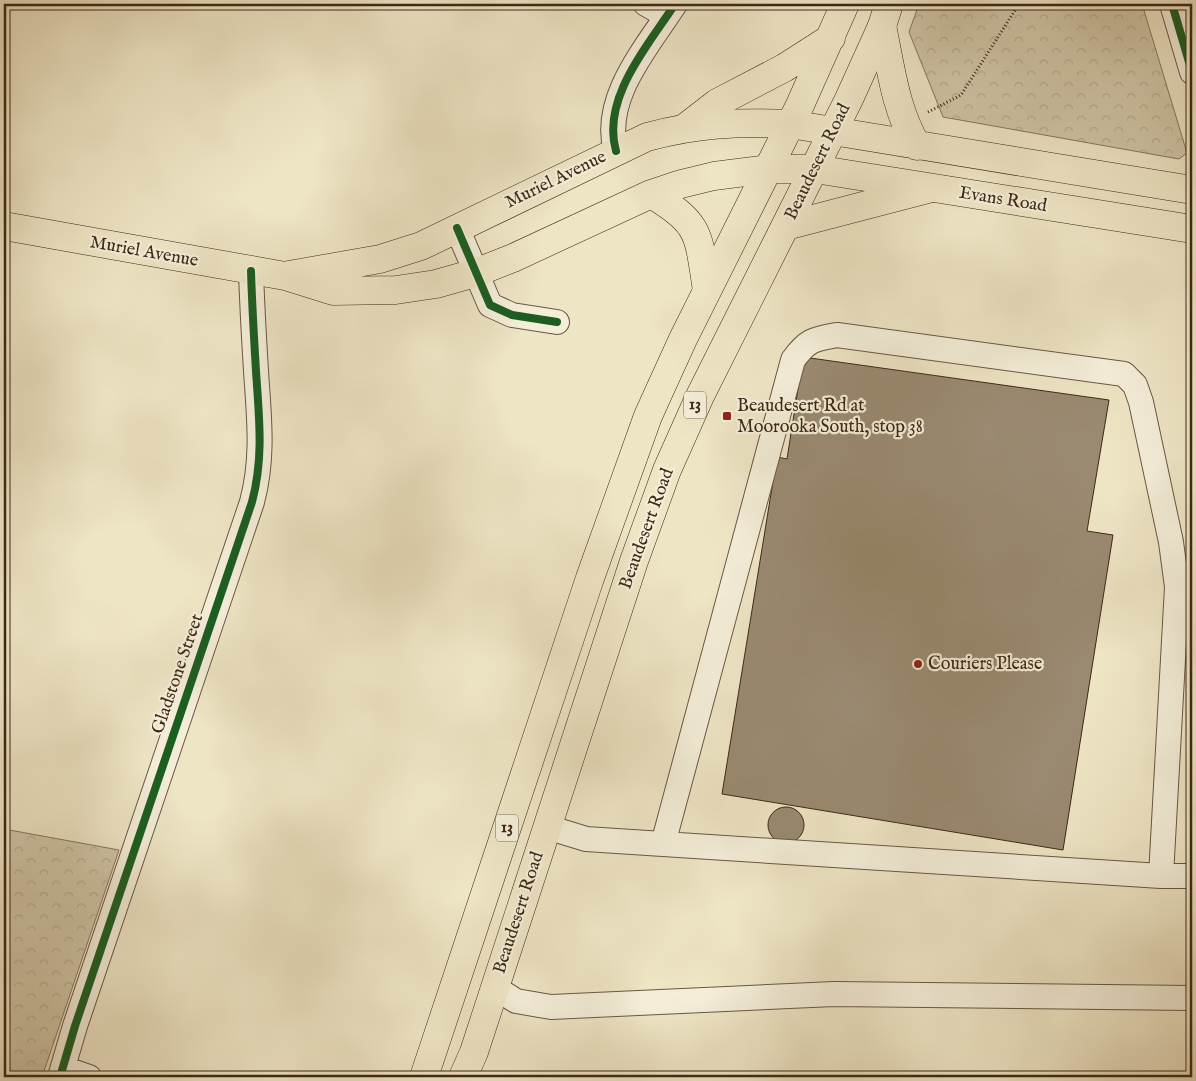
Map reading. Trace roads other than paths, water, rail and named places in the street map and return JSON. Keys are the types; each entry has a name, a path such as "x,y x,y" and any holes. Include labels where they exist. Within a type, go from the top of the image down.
{"main road":[{"name":"Beaudesert Road","path":"424,1077 590,578 648,416 707,290 832,38 845,4"},
{"name":"Beaudesert Road","path":"463,1077 474,1052 634,561 667,470 700,396 815,170 885,15"},
{"path":"885,15 898,105 906,126 918,146"},
{"path":"686,127 717,103 784,68 832,38"},
{"name":"Muriel Avenue","path":"285,276 380,259 421,246 647,137 686,127 740,122 790,124 834,130"},
{"path":"834,130 918,146 1188,188"},
{"name":"Muriel Avenue","path":"4,226 285,276 332,291 396,290 436,284 475,273 513,258 651,194 714,176 768,170 815,170"},
{"name":"Evans Road","path":"815,170 1192,229"},
{"path":"786,226 928,189"},
{"path":"651,194 684,215 694,228 700,242 707,290"},
{"path":"474,1052 484,1077"}],"street":[{"path":"616,151 611,125 615,106 624,85 671,10 646,4"},
{"path":"1172,4 1192,72"},
{"path":"457,228 490,305 496,310 557,322"},
{"name":"Gladstone Street","path":"61,1073 75,1026 249,511 259,475 261,448 251,310 251,271"},
{"path":"663,844 793,360 802,347 812,340 837,335 1124,374 1136,385 1170,542 1185,586 1161,876"},
{"path":"547,827 586,839 1161,876 1192,876"},
{"path":"494,987 516,1001 550,1007 834,994 1192,998"},
{"path":"61,1073 89,1077"}],"place":[{"name":"Beaudesert Rd at Moorooka South, stop 38","path":"727,416"},
{"name":"Couriers Please","path":"918,664"}]}
